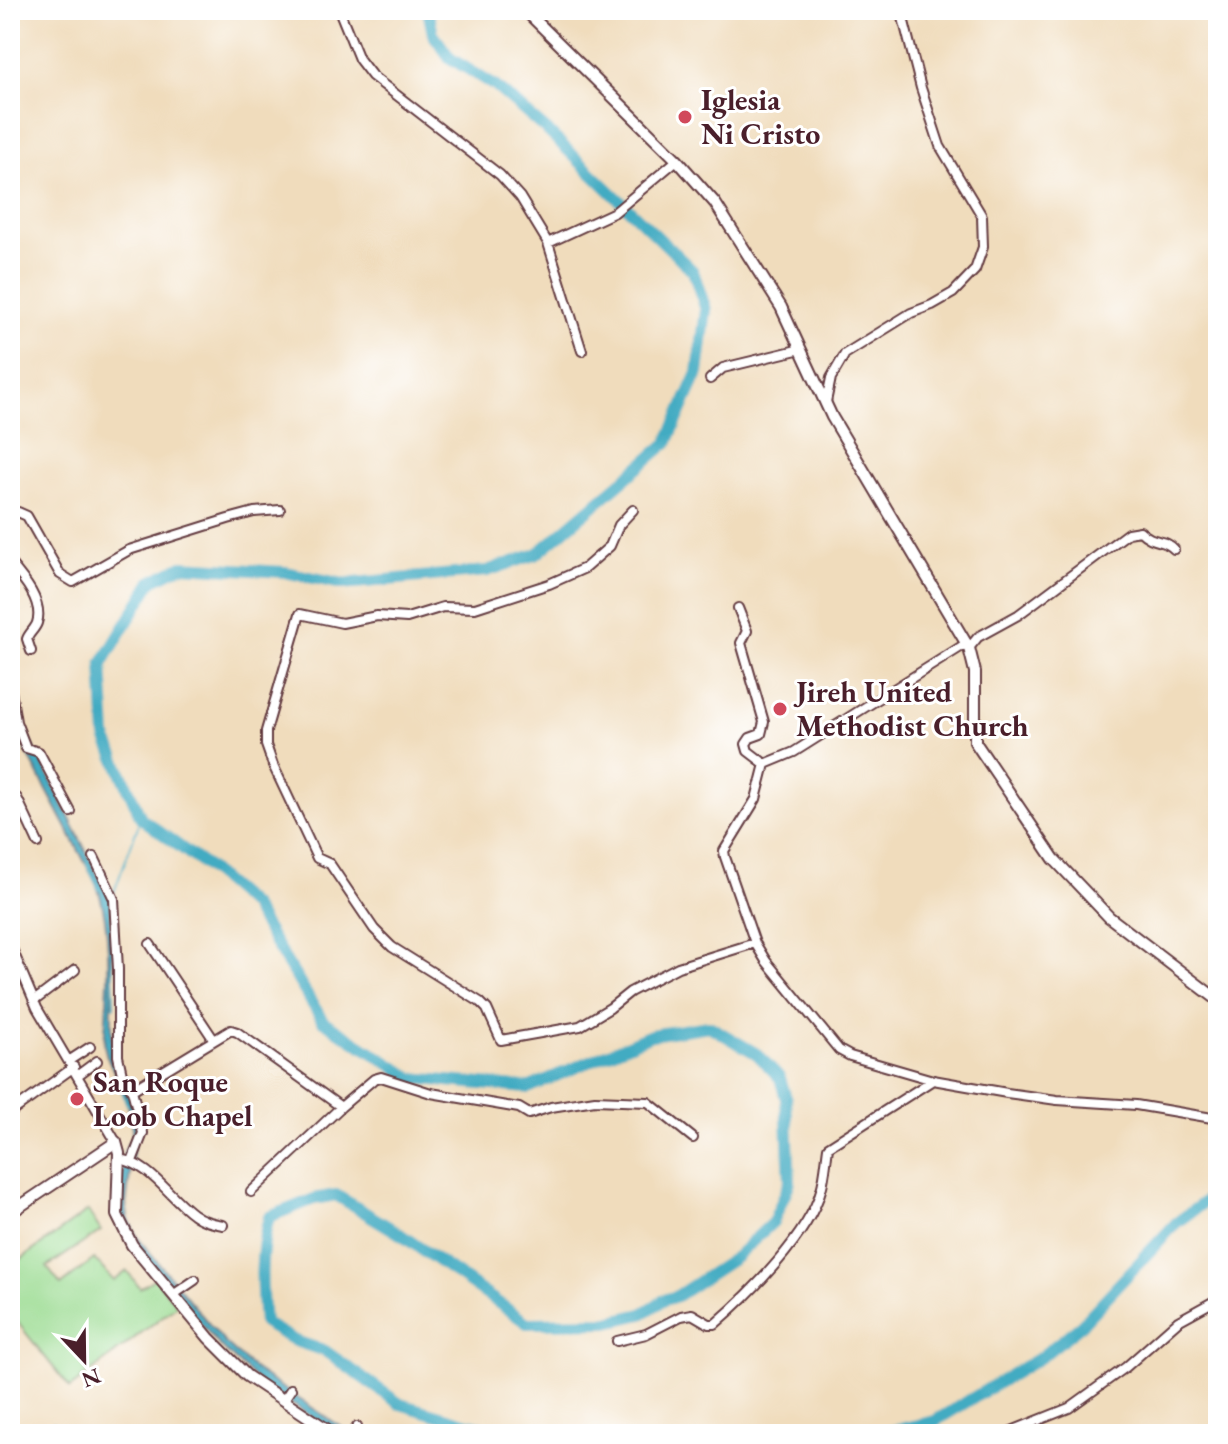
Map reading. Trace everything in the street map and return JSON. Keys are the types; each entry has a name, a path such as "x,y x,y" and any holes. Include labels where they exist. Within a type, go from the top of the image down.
{"street":[{"path":"339,10 359,59 372,76 500,175 520,197 548,243 582,351"},
{"path":"525,10 677,160 715,203 752,258 781,307 826,403 968,646 975,672 975,742 1054,859 1109,917 1218,1000"},
{"path":"826,403 831,378 845,354 911,313 953,293 975,270 983,247 982,216 940,146 901,10"},
{"path":"548,243 615,212 677,160"},
{"path":"710,379 723,368 801,349"},
{"path":"10,513 27,516 60,574 73,582 129,550 254,512 280,510"},
{"path":"633,510 619,525 610,546 585,568 549,584 475,608 443,607 407,618 377,616 342,623 300,614 266,731 266,745 287,798 317,858 330,864 374,929 392,947 480,1002 487,1009 501,1040 580,1026 630,992 678,967 755,943"},
{"path":"765,764 794,752 1018,615 1128,533 1140,531 1150,541 1167,543 1174,549"},
{"path":"10,563 26,581 38,611 37,624 27,639 31,651"},
{"path":"738,608 747,631 741,643 764,722 763,731 747,740 746,748 765,764"},
{"path":"10,685 16,722 26,748 39,752 71,812"},
{"path":"765,764 756,799 724,851 755,943 766,961 839,1050 933,1080 1036,1098 1136,1105 1218,1119"},
{"path":"10,792 17,798 38,843"},
{"path":"94,857 114,899 118,1056 122,1074 132,1090 143,1133 132,1161"},
{"path":"10,944 34,1001 116,1142 120,1159 117,1215 127,1237 230,1361 247,1376 334,1434"},
{"path":"150,944 214,1040"},
{"path":"34,1001 75,970"},
{"path":"132,1090 231,1030 341,1107"},
{"path":"10,1113 74,1068 90,1047"},
{"path":"74,1068 97,1061"},
{"path":"251,1192 341,1107 374,1079 381,1077 431,1093 519,1108 529,1114 595,1100 648,1102 693,1138"},
{"path":"617,1341 646,1334 681,1316 692,1314 715,1324 769,1270 806,1225 821,1190 828,1147 933,1080"},
{"path":"10,1213 116,1142"},
{"path":"120,1159 132,1161 143,1168 194,1215 223,1225"},
{"path":"176,1293 195,1280"},
{"path":"1004,1434 1069,1408 1126,1367 1178,1321 1218,1299"},
{"path":"284,1400 291,1389"}],"green space":[{"path":"88,1211 101,1231 47,1267 61,1285 94,1259 114,1281 127,1271 140,1288 155,1278 177,1305 70,1388 10,1313 10,1267"}],"water":[{"path":"10,648 24,727 111,901 112,1053 129,1089 137,1121 126,1204 128,1218 137,1237 224,1342 255,1370 352,1434 339,1434 261,1384 219,1345 131,1240 119,1213 124,1152 132,1135 132,1123 124,1092 104,1045 108,963 102,902 96,883 25,749 10,707"}],"waterway":[{"path":"428,10 433,34 450,58 495,86 553,136 693,271 706,310 698,373 667,443 537,554 487,571 343,584 285,572 182,566 152,581 102,664 106,737 141,818 206,866 252,906 323,1021 412,1078 528,1088 651,1035 709,1026 757,1054 780,1078 786,1098 790,1182 773,1222 736,1257 677,1296 642,1314 608,1322 527,1323 397,1232 336,1195 314,1199 269,1217 262,1257 264,1323 295,1341 325,1351 400,1404 513,1434"},
{"path":"114,892 141,818"},
{"path":"86,863 99,890"},
{"path":"112,946 114,1007"},
{"path":"120,1085 127,1105"},
{"path":"878,1434 935,1421 1041,1357 1081,1325 1176,1223 1218,1192"},
{"path":"39,1434 54,1422"}],"place":[{"name":"Iglesia Ni Cristo","path":"685,117"},
{"name":"Jireh United Methodist Church","path":"780,709"},
{"name":"San Roque Loob Chapel","path":"77,1099"}]}
